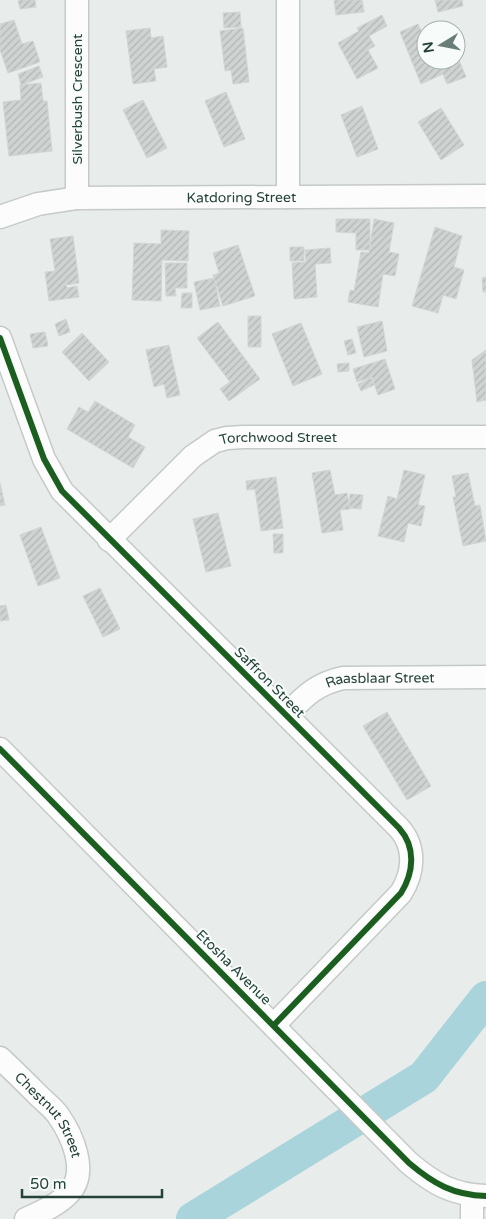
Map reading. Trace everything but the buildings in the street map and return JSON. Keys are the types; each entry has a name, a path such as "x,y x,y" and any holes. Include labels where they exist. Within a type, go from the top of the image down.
{"street":[{"name":"Silverbush Crescent","path":"77,0 77,198"},
{"path":"288,0 288,197"},
{"name":"Katdoring Street","path":"0,217 43,202 77,198 486,196"},
{"name":"Saffron Street","path":"1,347 44,459 55,481 70,501 407,838 412,857 407,883 401,893 274,1025"},
{"name":"Torchwood Street","path":"109,540 181,466 215,441 243,437 486,437"},
{"name":"Raasblaar Street","path":"286,715 303,697 315,688 343,678 486,677"},
{"name":"Etosha Avenue","path":"0,749 399,1152 437,1184 450,1190 479,1196"},
{"name":"Chestnut Street","path":"0,1058 57,1114 68,1132 78,1167 76,1181 70,1192 61,1200 26,1219"},
{"path":"472,1219 479,1196"}],"waterway":[{"path":"193,1219 424,1077 486,998"}],"cycle path":[{"path":"0,338 44,459 62,491 399,828 408,843 411,851 411,868 401,893 274,1025"},
{"path":"0,749 409,1163 444,1187 454,1191 486,1196"}]}
